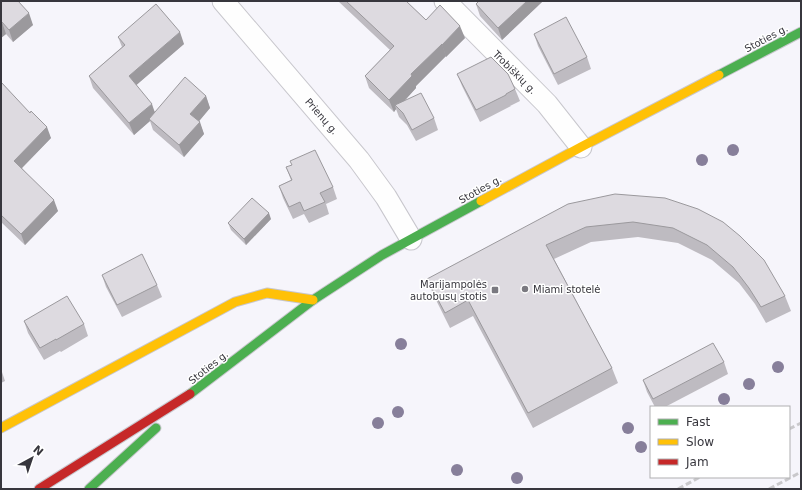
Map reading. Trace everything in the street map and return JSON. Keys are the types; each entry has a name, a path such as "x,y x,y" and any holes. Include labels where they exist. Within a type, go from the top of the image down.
{"main road":[{"name":"Stoties g.","path":"39,489 188,396 313,300 382,256 581,147 801,32"},
{"path":"1,428 235,302 268,293 313,300"},
{"name":"Stoties g.","path":"89,489 188,396"},
{"path":"102,489 133,449"}],"street":[{"name":"Prienų g.","path":"223,1 359,160 386,197 411,239"},
{"name":"Trobiškių g.","path":"444,1 547,104 581,147"}],"building":[{"path":"1,1 18,1 29,13 9,30 1,22"},
{"path":"346,1 406,1 426,20 440,5 460,26 411,74 412,76 389,100 365,76 394,46"},
{"path":"479,1 527,1 498,28 476,4"},
{"path":"156,4 180,32 129,76 152,104 129,123 89,76 125,45 118,37"},
{"path":"566,17 587,57 554,74 534,34"},
{"path":"491,57 508,74 515,89 476,110 457,74"},
{"path":"185,77 206,96 190,114 200,122 179,145 149,119"},
{"path":"1,82 30,113 31,111 47,127 14,161 54,200 21,234 1,215"},
{"path":"421,93 434,118 412,130 403,113 395,105"},
{"path":"315,150 333,187 320,193 325,202 304,211 300,202 289,207 279,186 292,180 286,167 292,165 290,161"},
{"path":"615,194 665,198 698,209 723,222 740,236 764,260 785,296 761,307 733,267 707,245 673,228 633,222 586,227 546,245 612,368 528,413 468,300 445,313 427,279 568,204"},
{"path":"252,198 269,213 244,239 228,223"},
{"path":"142,254 157,285 117,305 102,275"},
{"path":"67,296 84,324 40,348 24,321"},
{"path":"713,343 724,362 653,399 643,380"}],"railway":[{"path":"790,428 801,423"},
{"path":"790,478 801,472"},
{"path":"678,489 698,478"},
{"path":"769,489 790,478"}],"traffic: fast":[{"path":"719,75 801,32"},
{"path":"190,394 313,300 382,255 481,201"},
{"path":"89,489 156,428"}],"traffic: slow":[{"path":"481,201 719,75"},
{"path":"1,428 235,302 267,293 313,300"}],"traffic: jam":[{"path":"39,489 190,394"}],"place":[{"name":"Miami stotelė","path":"525,289"},
{"name":"Marijampolės autobusų stotis","path":"495,290"}]}
